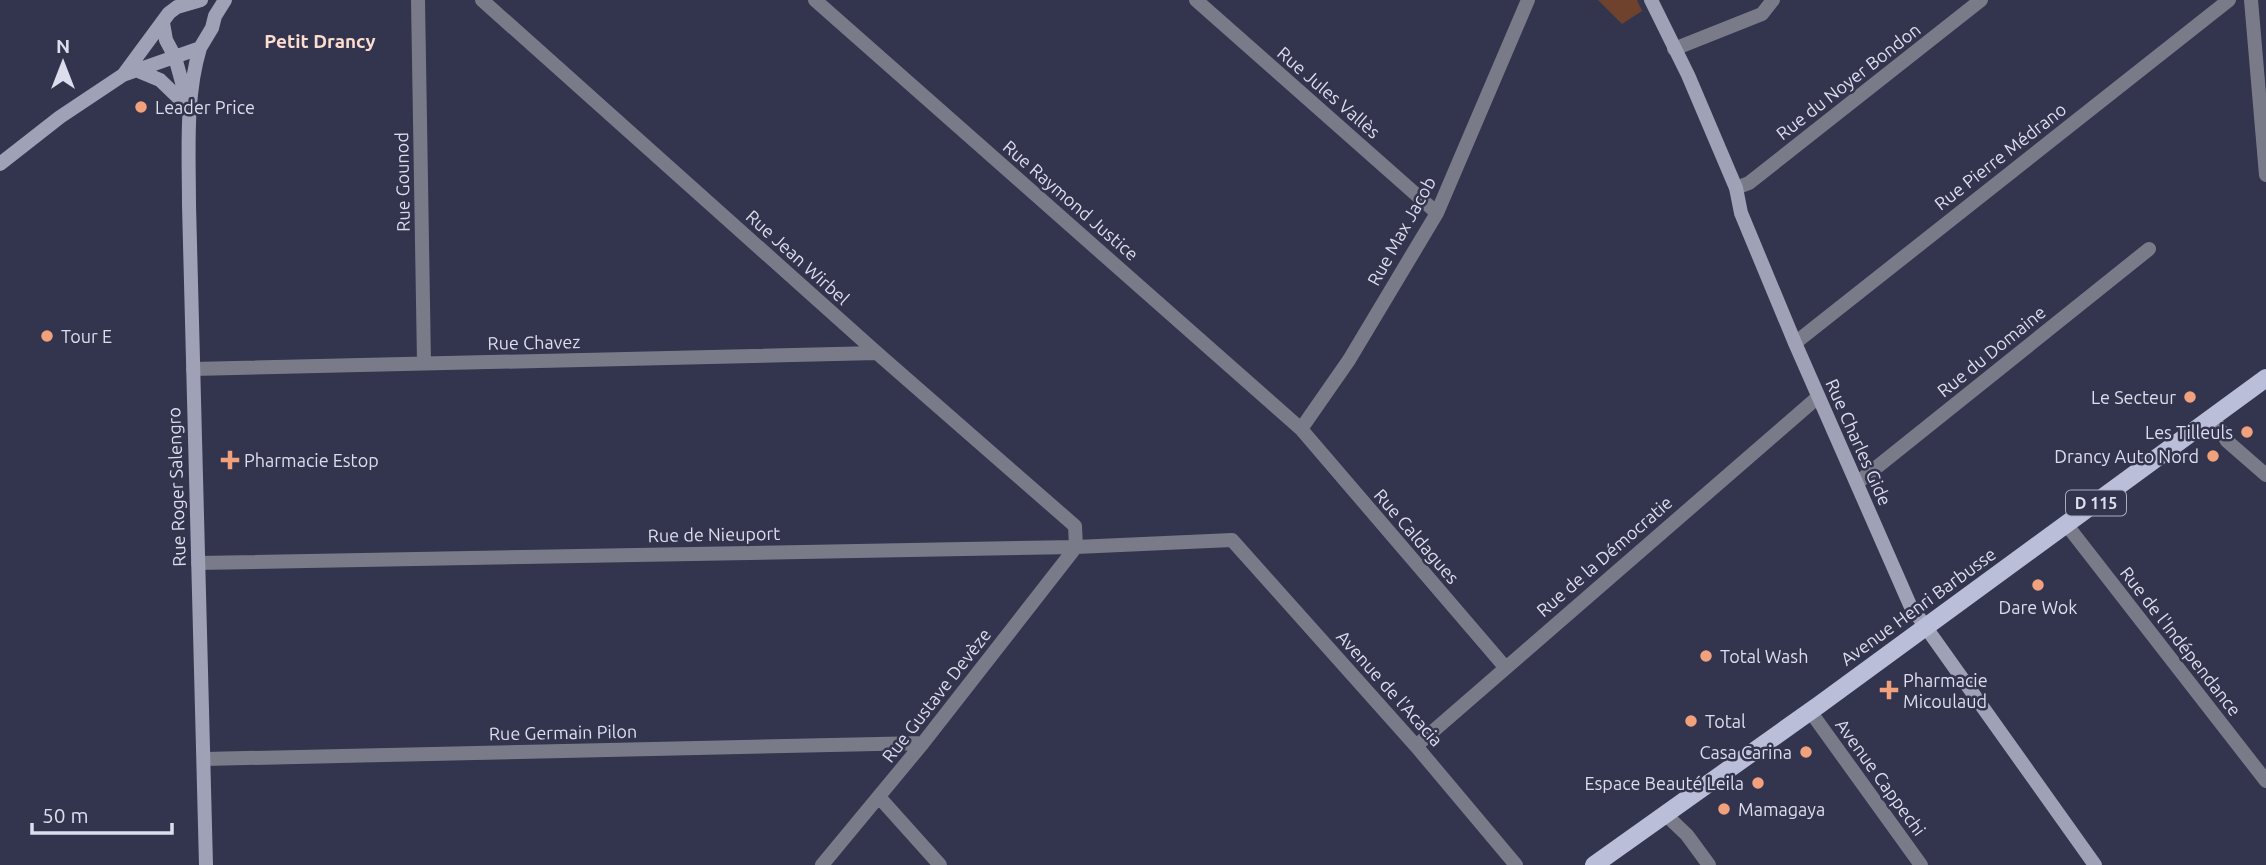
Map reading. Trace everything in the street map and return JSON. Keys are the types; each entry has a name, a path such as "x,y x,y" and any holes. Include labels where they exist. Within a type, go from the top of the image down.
{"main road":[{"path":"130,73 169,13 178,4 201,0 215,16"},
{"path":"0,164 60,117 130,73 200,48 225,0"},
{"name":"Rue Charles Gide","path":"1651,0 1688,75 1736,188 1741,213 1795,343 1910,605 2095,865"},
{"path":"163,23 166,40 175,57"},
{"name":"Rue Roger Salengro","path":"200,48 194,68 189,109 206,865"},
{"name":"Rue Roger Salengro","path":"175,57 189,109"},
{"path":"130,73 160,80 189,109"},
{"name":"Avenue Henri Barbusse","path":"1594,865 2266,378"}],"street":[{"name":"Rue Gounod","path":"418,0 424,363"},
{"name":"Rue Jean Wirbel","path":"482,0 1075,526 1076,547"},
{"name":"Rue Raymond Justice","path":"815,0 1301,429"},
{"name":"Rue Jules Vallès","path":"1196,0 1437,213"},
{"name":"Rue Max Jacob","path":"1301,429 1349,360 1437,213 1528,0"},
{"path":"1674,49 1762,13 1773,0"},
{"name":"Rue du Noyer Bondon","path":"1736,188 1749,183 1981,0"},
{"name":"Rue Pierre Médrano","path":"1795,343 2229,0"},
{"path":"2251,0 2266,175"},
{"name":"Rue du Domaine","path":"1857,483 2149,249"},
{"name":"Rue Chavez","path":"193,369 877,353"},
{"name":"Rue de la Démocratie","path":"1416,746 1818,397"},
{"path":"2213,417 2227,441 2266,475"},
{"name":"Rue Caldagues","path":"1301,429 1504,667"},
{"name":"Rue de l'Indépendance","path":"2066,524 2266,781"},
{"name":"Rue de Nieuport","path":"198,563 1076,547 1232,540"},
{"name":"Avenue de l'Acacia","path":"1232,540 1416,746 1516,865"},
{"name":"Rue Gustave Devèze","path":"822,865 923,743 1076,547"},
{"name":"Avenue Cappechi","path":"1810,711 1921,865"},
{"name":"Rue Germain Pilon","path":"204,759 923,743"},
{"path":"879,797 940,865"},
{"path":"1665,814 1687,835 1709,865"}],"shaded area":[{"path":"1598,0 1637,0 1642,11 1622,24"}],"place":[{"name":"Leader Price","path":"141,107"},
{"name":"Tour E","path":"47,336"},
{"name":"Le Secteur","path":"2190,397"},
{"name":"Les Tilleuls","path":"2247,432"},
{"name":"Drancy Auto Nord","path":"2213,456"},
{"name":"Pharmacie Estop","path":"230,460"},
{"name":"Dare Wok","path":"2038,585"},
{"name":"Total Wash","path":"1706,656"},
{"name":"Pharmacie Micoulaud","path":"1889,690"},
{"name":"Total","path":"1691,721"},
{"name":"Casa Carina","path":"1806,752"},
{"name":"Espace Beauté Leila","path":"1758,783"},
{"name":"Mamagaya","path":"1724,809"}],"district":[{"name":"Petit Drancy","path":"320,41"}]}
